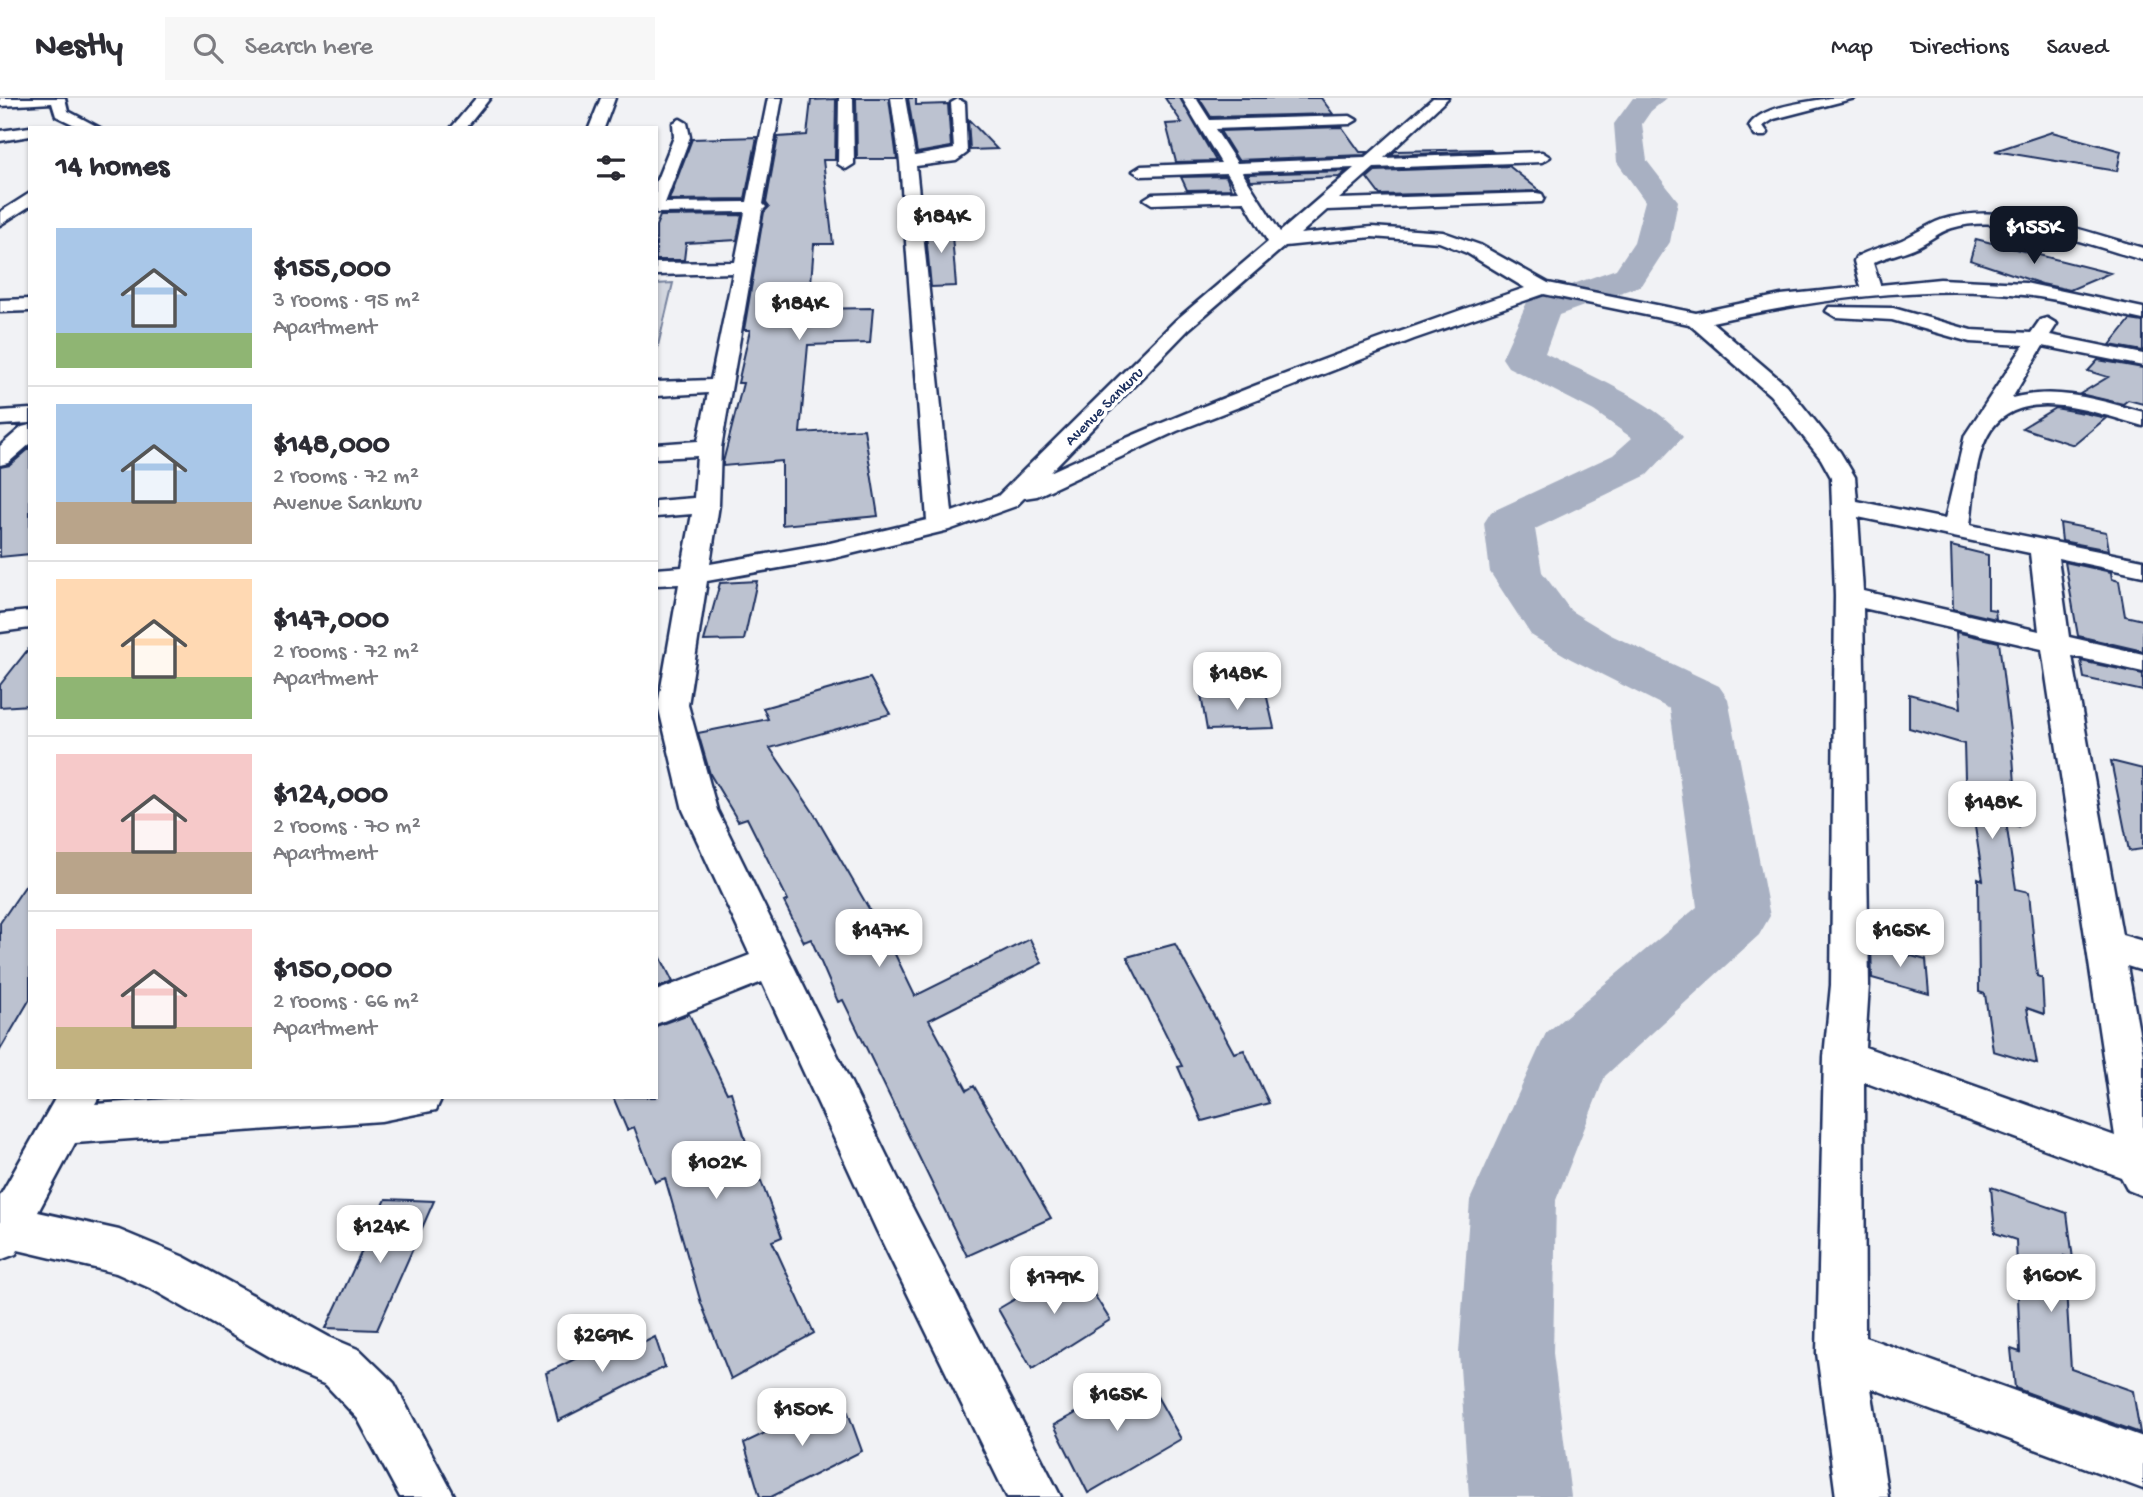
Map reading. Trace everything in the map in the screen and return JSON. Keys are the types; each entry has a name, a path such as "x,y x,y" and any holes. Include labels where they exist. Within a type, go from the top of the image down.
{"street":[{"path":"0,102 57,98 61,113 90,125"},
{"path":"460,126 483,98"},
{"path":"597,126 608,98"},
{"path":"775,98 757,207 709,448 706,505 673,705 700,810 894,1216 1035,1497"},
{"path":"846,98 846,164"},
{"path":"898,98 908,162 940,525"},
{"path":"1189,98 1204,125 1226,148 1247,196 1277,242 1428,232 1493,258 1527,282 1543,288 1696,319 1739,353 1778,390 1824,447 1843,477 1847,507 1849,596 1850,985 1844,1057 1840,1353 1862,1497"},
{"name":"Avenue Sankuru","path":"658,577 694,575 830,551 940,525 1007,501 1182,325 1324,205 1369,149 1441,98"},
{"path":"1760,134 1756,126 1769,116 1848,98"},
{"path":"908,162 956,156 962,150 958,103"},
{"path":"1336,105 1350,120 1369,149"},
{"path":"1204,125 1350,120"},
{"path":"658,201 682,137 680,123"},
{"path":"0,136 28,131"},
{"path":"1141,171 1234,169 1369,149 1542,157"},
{"path":"1152,199 1247,196"},
{"path":"0,201 28,197"},
{"path":"1324,205 1536,198"},
{"path":"0,220 28,199"},
{"path":"658,206 757,207"},
{"path":"1872,291 1863,261 1874,254 1906,245 1947,224 1960,221 2008,222 2143,254"},
{"path":"658,270 743,267"},
{"path":"1696,319 1722,311 1872,291 1982,285 2064,296 2143,314"},
{"path":"1007,501 1169,426 1407,335 1543,288"},
{"path":"1956,530 1969,460 1978,434 2064,296"},
{"path":"0,306 28,305"},
{"path":"1722,311 1800,307 1893,314 1970,336 2038,339 2143,360"},
{"path":"658,389 723,386"},
{"path":"1987,420 2015,402 2039,398 2068,400 2143,419"},
{"path":"0,418 28,416"},
{"path":"0,458 28,434"},
{"path":"658,451 709,448"},
{"path":"658,509 706,505"},
{"path":"1847,507 2143,568"},
{"path":"1844,1057 2142,1169 2055,642 2043,547"},
{"path":"1849,596 2143,663"},
{"path":"0,623 28,619"},
{"path":"2107,946 2143,956"},
{"path":"658,1007 772,962"},
{"path":"407,1099 380,1103 70,1111 3,1232 120,1252 168,1273 315,1356 343,1367 376,1401 429,1497"},
{"path":"1840,1353 2143,1463"}],"shaded area":[{"path":"673,283 658,346 658,284"}],"building":[{"path":"856,98 889,98 897,159 857,159"},
{"path":"908,98 916,98 916,105 948,104 951,147 917,153"},
{"path":"1165,98 1180,98 1216,161 1176,162 1166,124 1182,123"},
{"path":"1199,98 1321,98 1333,114 1211,117"},
{"path":"836,99 835,160 823,160 833,244 814,244 809,309 873,308 870,343 808,345 800,433 864,429 878,516 782,525 782,461 723,466 723,462 743,383 738,383 750,330 744,330 764,212 769,207 766,203 778,137 807,135 811,100"},
{"path":"968,119 997,149 970,150"},
{"path":"1342,127 1360,152 1368,152 1364,155 1238,160 1220,131"},
{"path":"2052,132 2121,151 2117,171 1995,151"},
{"path":"757,137 745,199 669,200 692,139"},
{"path":"1395,151 1492,151 1391,155"},
{"path":"1509,166 1540,191 1380,195 1367,178 1375,171"},
{"path":"1347,171 1339,177 1251,181 1247,174"},
{"path":"1226,176 1231,189 1187,190 1181,177"},
{"path":"742,215 737,240 686,243 684,260 658,260 660,216"},
{"path":"951,223 956,286 931,287 925,224"},
{"path":"1976,239 2110,273 2070,290 2042,284 1970,260"},
{"path":"2130,320 2143,322 2143,351 2110,345"},
{"path":"2098,360 2143,368 2143,404 2128,400 2123,404 2080,394 2108,377 2088,371"},
{"path":"2055,408 2106,418 2074,445 2022,428"},
{"path":"28,450 28,554 0,557 0,467 10,465"},
{"path":"2060,523 2106,532 2109,550 2062,541"},
{"path":"1951,546 1988,555 1988,609 1995,610 1996,619 1953,609"},
{"path":"2065,562 2111,572 2112,579 2119,581 2125,616 2143,620 2143,651 2078,636"},
{"path":"757,581 744,640 704,641 720,583"},
{"path":"1956,632 1999,642 2013,756 2018,826 2006,822 2016,889 2029,892 2037,976 2042,978 2044,1014 2027,1008 2037,1064 1993,1051 1985,994 1979,992 1978,878 1983,880 1973,813 1966,812 1964,744 1909,728 1909,694 1961,708"},
{"path":"28,650 28,705 0,707 0,685"},
{"path":"2081,661 2143,674 2143,691 2084,678"},
{"path":"870,678 890,714 770,748 813,812 893,950 915,996 1030,939 1042,963 929,1020 967,1090 974,1086 1051,1218 967,1256 843,1000 838,1002 811,939 804,942 784,902 788,900 747,818 738,821 710,774 698,733 768,719 763,708"},
{"path":"1266,693 1274,728 1207,730 1201,695"},
{"path":"2111,761 2143,769 2143,849 2129,851"},
{"path":"28,882 28,1002 0,1050 0,923"},
{"path":"1175,944 1234,1053 1244,1050 1269,1103 1202,1121 1178,1067 1182,1066 1127,957"},
{"path":"1871,945 1926,960 1929,994 1872,978"},
{"path":"658,952 673,982 658,987"},
{"path":"689,1014 727,1093 731,1092 758,1182 761,1181 782,1237 772,1241 814,1333 731,1379 701,1303 665,1178 655,1182 634,1127 627,1130 614,1099 658,1099 658,1025"},
{"path":"1991,1187 2067,1213 2073,1259 2064,1256 2071,1369 2133,1391 2140,1433 2015,1388 2011,1349 2020,1352 2016,1240 1995,1233"},
{"path":"386,1199 434,1201 377,1330 326,1328"},
{"path":"1075,1264 1110,1320 1032,1369 998,1309"},
{"path":"628,1333 633,1348 655,1337 665,1367 558,1421 546,1373"},
{"path":"1145,1375 1181,1439 1088,1493 1054,1425"},
{"path":"842,1396 862,1451 771,1497 760,1497 744,1443"}],"waterway":[{"path":"1520,1497 1506,1353 1513,1200 1574,1056 1734,916 1698,699 1591,647 1551,623 1516,572 1509,523 1630,465 1660,437 1609,402 1523,358 1542,308 1629,277 1652,242 1662,201 1632,162 1628,124 1641,105 1653,98"}]}
